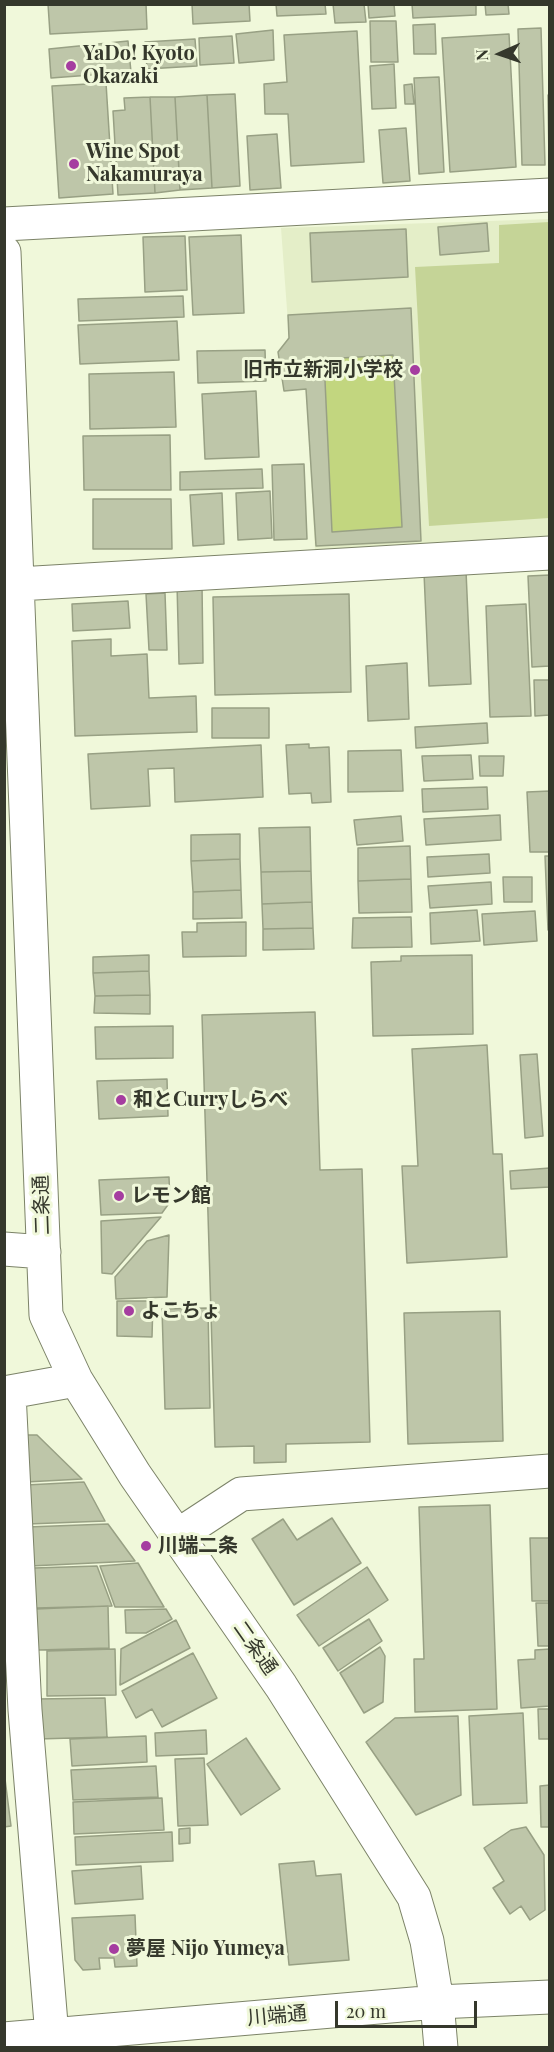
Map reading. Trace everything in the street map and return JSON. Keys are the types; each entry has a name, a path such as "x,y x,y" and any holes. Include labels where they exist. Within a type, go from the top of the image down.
{"street":[{"path":"4,224 549,195"},
{"name":"二条通","path":"4,252 18,584 13,670 17,918 44,1252 46,1315 76,1380 135,1475 281,1686 414,1897 427,1941 437,2002 441,2048"},
{"path":"18,584 549,553"},
{"path":"4,1249 44,1252"},
{"path":"52,2042 15,1711 7,1393 76,1380"},
{"path":"177,1536 241,1494 549,1471"},
{"name":"川端通","path":"4,2039 52,2042 437,2002 549,1997"}],"shaded area":[{"name":"旧市立新洞小学校","path":"549,219 549,536 315,550 306,389 284,391 278,352 289,337 281,228"},
{"path":"549,222 549,518 429,526 415,267 499,263 499,225"},
{"path":"393,355 402,527 332,532 324,359"}],"building":[{"path":"48,4 146,4 147,29 50,34"},
{"path":"192,4 249,4 250,21 193,24"},
{"path":"276,4 325,4 326,14 277,16"},
{"path":"333,4 364,4 366,22 335,23"},
{"path":"368,4 394,4 395,16 369,18"},
{"path":"412,4 476,4 476,15 413,18"},
{"path":"485,4 508,4 509,14 486,15"},
{"path":"370,21 396,21 398,62 371,62"},
{"path":"435,24 436,54 414,54 413,25"},
{"path":"541,28 545,165 522,165 518,29"},
{"path":"273,30 274,60 239,63 236,34"},
{"path":"357,31 364,162 291,166 288,114 265,114 264,84 287,82 284,35"},
{"path":"509,34 516,167 450,172 442,38"},
{"path":"232,36 234,63 200,65 199,38"},
{"path":"195,39 197,66 147,69 145,42"},
{"path":"128,41 131,72 51,78 49,49"},
{"path":"394,64 396,108 372,109 370,66"},
{"path":"439,77 444,172 419,174 414,78"},
{"path":"106,83 113,194 59,198 52,86"},
{"path":"412,84 414,104 405,104 404,85"},
{"path":"235,94 240,186 212,188 207,95"},
{"path":"207,95 212,188 180,190 175,97"},
{"path":"548,95 550,95 550,162 549,162"},
{"path":"150,97 175,97 180,190 155,193"},
{"path":"150,97 155,193 118,195 113,111 125,110 124,98"},
{"path":"406,128 410,181 383,183 379,130"},
{"path":"277,134 281,188 250,190 247,136"},
{"path":"487,223 489,251 440,255 438,227"},
{"path":"406,229 408,277 312,282 310,233"},
{"path":"241,235 244,313 193,315 189,237"},
{"path":"185,236 187,290 145,292 143,237"},
{"path":"183,296 184,317 79,321 78,299"},
{"path":"411,308 421,541 316,546 306,389 284,391 278,352 289,338 288,315","holes":["393,355 402,527 332,532 324,359"]},
{"path":"177,321 179,360 80,364 78,325"},
{"path":"265,350 266,381 198,383 197,351"},
{"path":"174,372 176,427 90,429 89,374"},
{"path":"256,391 259,457 205,459 202,394"},
{"path":"170,435 171,490 84,490 83,436"},
{"path":"304,464 307,539 274,540 272,465"},
{"path":"262,469 263,488 180,490 180,472"},
{"path":"270,491 272,538 238,540 236,493"},
{"path":"222,493 224,544 193,546 190,495"},
{"path":"93,499 171,499 172,549 93,549"},
{"path":"466,571 471,684 429,686 424,573"},
{"path":"550,575 550,666 532,667 528,576"},
{"path":"177,584 202,584 203,663 179,664"},
{"path":"165,593 167,650 149,650 146,594"},
{"path":"349,594 351,692 215,695 213,597"},
{"path":"128,601 130,628 73,631 72,604"},
{"path":"526,604 531,716 490,717 486,606"},
{"path":"111,639 111,656 147,654 149,698 196,696 197,732 75,736 72,641"},
{"path":"407,663 409,719 368,721 366,666"},
{"path":"534,680 550,680 550,715 535,716"},
{"path":"212,708 269,708 269,738 212,738"},
{"path":"487,723 488,743 416,748 415,727"},
{"path":"309,744 309,748 329,747 331,802 312,803 311,793 289,794 286,745"},
{"path":"261,745 263,797 175,802 174,768 148,769 150,806 91,809 88,754"},
{"path":"401,750 403,791 348,792 348,751"},
{"path":"471,755 473,779 424,781 422,756"},
{"path":"479,756 504,756 503,776 480,776"},
{"path":"487,787 488,809 423,812 422,789"},
{"path":"550,791 550,852 530,852 527,792"},
{"path":"500,815 501,840 426,845 424,819"},
{"path":"401,816 403,841 357,845 354,820"},
{"path":"310,827 311,871 261,872 259,828"},
{"path":"240,834 240,859 191,861 191,835"},
{"path":"410,846 411,879 358,881 358,848"},
{"path":"489,854 490,873 428,877 427,857"},
{"path":"545,856 550,856 550,930 548,930"},
{"path":"240,859 241,890 193,892 191,861"},
{"path":"311,871 312,902 262,904 261,872"},
{"path":"503,877 532,877 532,902 504,902"},
{"path":"411,879 412,912 359,913 358,881"},
{"path":"491,882 492,904 430,908 428,886"},
{"path":"241,890 242,918 193,919 193,892"},
{"path":"312,902 313,928 263,929 262,904"},
{"path":"477,910 480,941 431,944 430,913"},
{"path":"535,911 537,941 484,945 482,914"},
{"path":"411,917 412,947 352,948 353,918"},
{"path":"246,922 246,956 183,957 182,932 197,932 197,923"},
{"path":"313,928 314,949 263,950 263,929"},
{"path":"149,955 149,971 93,973 93,957"},
{"path":"472,955 473,1034 373,1036 371,962 401,961 401,956"},
{"path":"149,971 150,995 95,996 93,973"},
{"path":"150,995 150,1014 94,1013 95,996"},
{"path":"315,1012 320,1170 362,1169 370,1442 286,1444 286,1462 254,1463 254,1446 215,1447 202,1015"},
{"path":"173,1026 173,1058 96,1059 95,1027"},
{"path":"487,1045 493,1154 502,1154 507,1257 407,1263 402,1166 418,1166 412,1049"},
{"path":"537,1054 543,1136 525,1138 520,1055"},
{"path":"167,1079 168,1116 99,1119 97,1081"},
{"path":"550,1168 550,1187 511,1189 510,1171"},
{"path":"169,1177 170,1202 162,1213 101,1215 99,1180"},
{"path":"161,1217 112,1274 102,1273 101,1221"},
{"path":"169,1235 167,1297 116,1299 115,1277 147,1241"},
{"path":"117,1301 153,1301 152,1337 117,1336"},
{"path":"208,1308 210,1408 165,1409 162,1309"},
{"path":"500,1311 503,1441 408,1444 404,1313"},
{"path":"25,1435 37,1435 82,1479 26,1482"},
{"path":"84,1482 105,1521 28,1524 26,1485"},
{"path":"490,1505 497,1709 415,1712 414,1659 424,1659 419,1507"},
{"path":"332,1518 361,1563 294,1605 252,1539 283,1519 297,1540"},
{"path":"108,1524 135,1561 30,1566 27,1527"},
{"path":"530,1538 550,1538 550,1601 532,1601"},
{"path":"138,1563 164,1607 115,1607 100,1566"},
{"path":"97,1566 112,1606 36,1608 34,1568"},
{"path":"367,1567 388,1600 319,1646 297,1615"},
{"path":"536,1603 550,1603 550,1646 538,1646"},
{"path":"108,1606 109,1648 38,1650 36,1609"},
{"path":"166,1609 172,1619 146,1633 126,1633 125,1610"},
{"path":"369,1619 382,1641 338,1671 323,1648"},
{"path":"176,1620 190,1648 120,1685 121,1649"},
{"path":"380,1647 385,1656 383,1702 364,1713 340,1673"},
{"path":"115,1649 116,1695 47,1696 47,1651"},
{"path":"550,1649 550,1706 521,1708 518,1660 535,1659 535,1650"},
{"path":"193,1653 217,1698 162,1727 152,1709 136,1718 122,1691"},
{"path":"105,1698 107,1737 38,1739 36,1699"},
{"path":"538,1709 550,1709 550,1739 539,1739"},
{"path":"523,1713 527,1803 473,1805 469,1716"},
{"path":"458,1716 461,1795 416,1815 366,1742 395,1718"},
{"path":"206,1730 207,1754 156,1756 155,1733"},
{"path":"146,1736 147,1762 72,1766 70,1739"},
{"path":"246,1738 280,1789 241,1815 207,1764"},
{"path":"204,1758 208,1825 178,1826 175,1759"},
{"path":"156,1766 158,1797 73,1800 71,1770"},
{"path":"4,1771 11,1826 4,1827"},
{"path":"550,1785 550,1827 541,1827 540,1786"},
{"path":"162,1798 164,1830 74,1834 73,1802"},
{"path":"526,1827 544,1855 545,1910 530,1920 521,1906 510,1914 493,1888 504,1881 484,1848 511,1830"},
{"path":"190,1828 190,1843 179,1844 179,1829"},
{"path":"172,1832 173,1861 76,1865 75,1837"},
{"path":"314,1861 316,1876 341,1874 349,1960 289,1965 279,1864"},
{"path":"141,1866 143,1899 75,1904 72,1871"},
{"path":"135,1915 137,1966 115,1967 114,1958 99,1958 100,1969 83,1970 75,1960 72,1918"}],"place":[{"name":"YaDo! Kyoto Okazaki","path":"71,66"},
{"name":"Wine Spot Nakamuraya","path":"74,164"},
{"name":"旧市立新洞小学校","path":"415,370"},
{"name":"和とCurryしらべ","path":"121,1100"},
{"name":"レモン館","path":"119,1196"},
{"name":"よこちょ","path":"129,1311"},
{"name":"川端二条","path":"146,1546"},
{"name":"夢屋 Nijo Yumeya","path":"114,1949"}]}
